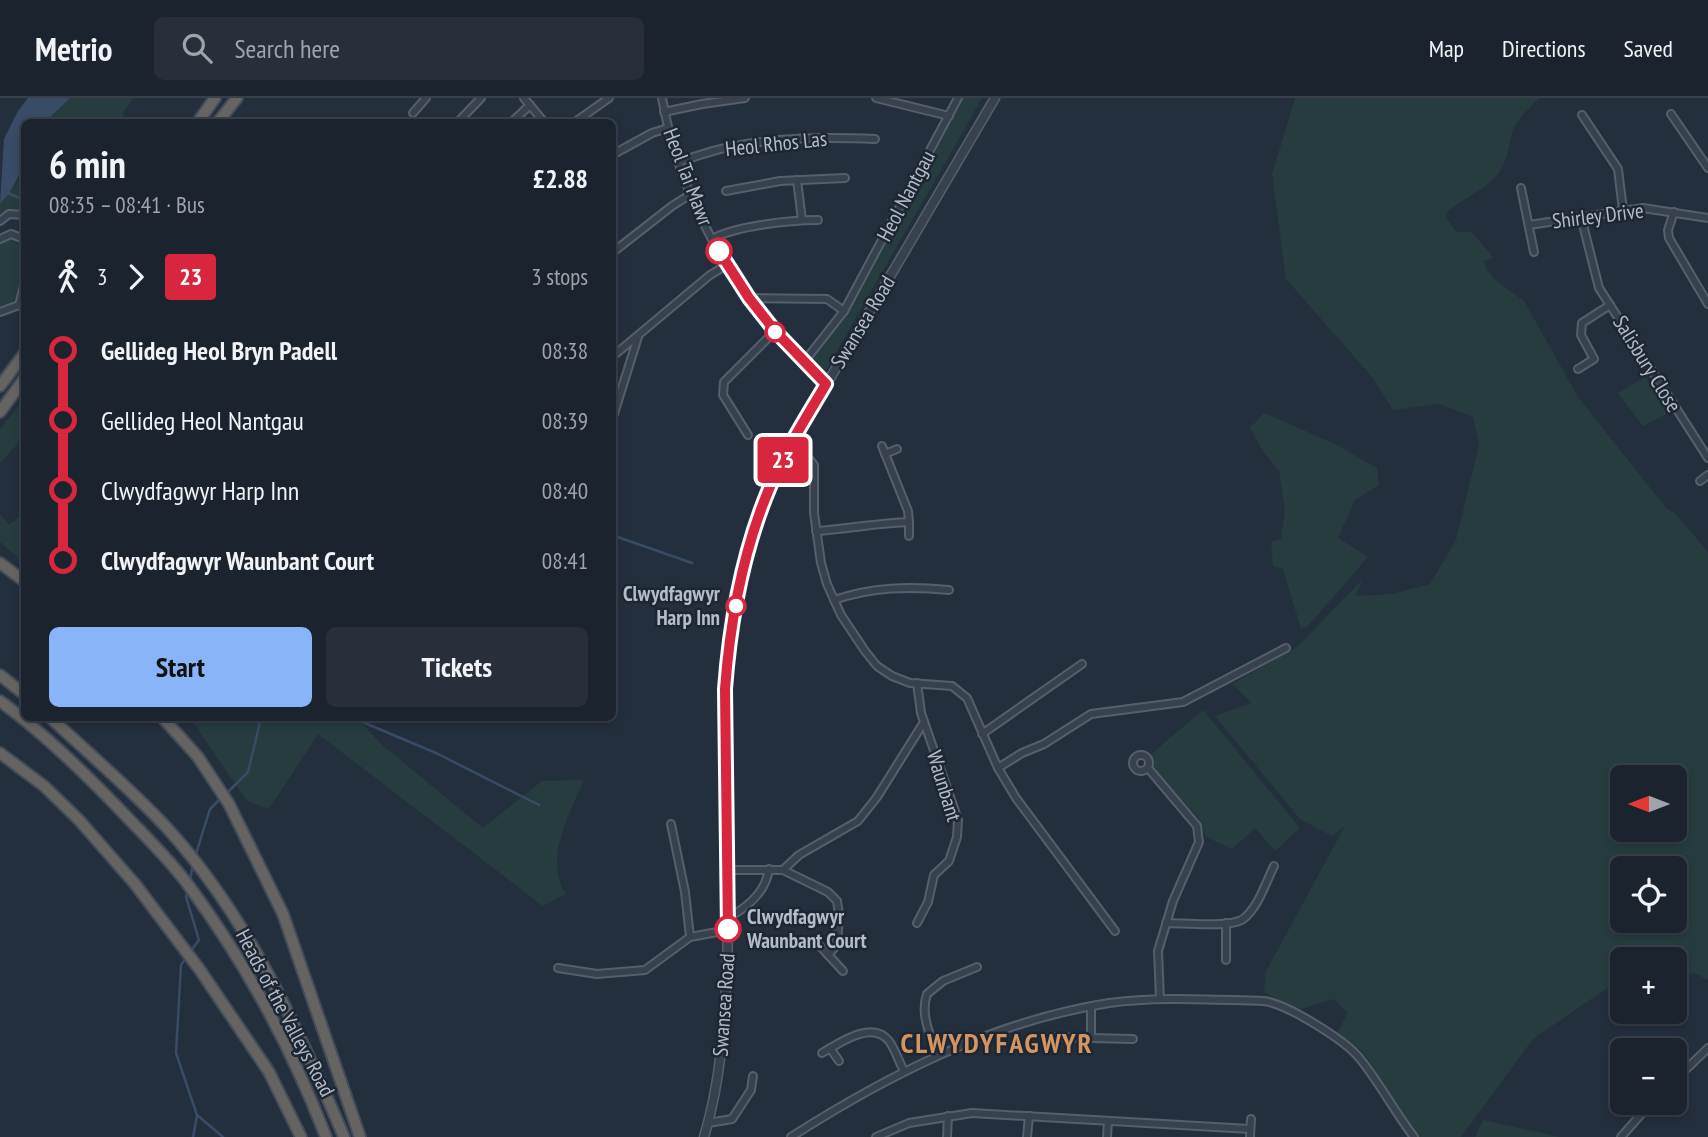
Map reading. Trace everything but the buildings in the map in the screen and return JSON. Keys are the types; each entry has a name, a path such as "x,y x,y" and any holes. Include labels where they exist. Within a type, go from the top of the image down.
{"highway":[{"path":"200,119 215,98"},
{"path":"220,119 237,98"},
{"path":"0,386 21,358"},
{"path":"0,412 21,383"},
{"path":"0,563 21,579"},
{"path":"0,675 21,692"},
{"name":"Heads of the Valleys Road","path":"0,701 21,716"},
{"name":"Heads of the Valleys Road","path":"27,721 95,783 159,850 188,885 248,977 326,1137"},
{"name":"Heads of the Valleys Road","path":"54,721 166,828 223,901 265,968 302,1038 344,1137"},
{"path":"166,721 198,757 241,826 283,914 360,1137"},
{"path":"0,753 44,786 70,811 113,856 135,884 200,970 269,1072 301,1137"}],"street":[{"path":"413,113 426,98"},
{"path":"461,119 481,98"},
{"path":"524,98 542,119"},
{"path":"579,119 609,98"},
{"name":"Heol Tai Mawr","path":"662,98 678,162 712,239 749,298 775,331 826,384"},
{"path":"664,112 745,98"},
{"path":"876,98 949,117"},
{"name":"Heol Nantgau","path":"804,362 844,311 958,98"},
{"name":"Swansea Road","path":"704,1137 717,1087 723,1039 729,917 725,689 728,654 747,556 769,488 789,448 995,98"},
{"path":"515,119 530,105"},
{"path":"1671,114 1707,163"},
{"path":"1582,115 1618,169 1623,210"},
{"path":"616,153 652,133 668,128"},
{"name":"Heol Rhos Las","path":"678,162 729,147 781,139 875,139"},
{"path":"726,191 797,180 845,178"},
{"path":"797,180 802,220"},
{"name":"Shirley Drive","path":"1521,187 1534,252"},
{"path":"616,250 691,194"},
{"name":"Shirley Drive","path":"1528,225 1643,208 1708,218"},
{"path":"1674,212 1668,230 1669,238 1708,304"},
{"path":"0,221 9,214 21,215"},
{"name":"Salisbury Close","path":"1581,217 1595,279 1708,458"},
{"path":"712,239 722,234 802,220 818,220"},
{"path":"0,239 11,234 21,238"},
{"path":"616,355 710,275 727,265"},
{"path":"0,312 19,304 21,297"},
{"path":"749,298 827,299 844,311"},
{"name":"Salisbury Close","path":"1578,369 1594,359 1581,335 1581,323 1610,305"},
{"path":"748,435 723,395 724,382 775,331"},
{"path":"616,407 639,335"},
{"path":"882,446 908,511 909,536"},
{"path":"789,448 814,465 816,531 821,564 841,615 877,666 904,681 952,686 967,698 998,768 1016,798 1115,931"},
{"path":"885,454 897,449"},
{"path":"1700,481 1708,475"},
{"path":"816,531 909,522"},
{"path":"834,600 881,588 948,590"},
{"path":"998,768 1022,753 1044,744 1091,714 1182,702 1286,648"},
{"path":"982,734 1082,664"},
{"name":"Waunbant","path":"916,923 928,902 934,875 949,861 957,837 958,820 924,722 917,696 917,684"},
{"name":"Waunbant","path":"783,870 799,855 858,821 877,797 924,722"},
{"path":"1148,768 1197,826 1199,842 1173,901 1158,951 1160,999"},
{"path":"671,824 685,892 690,937"},
{"path":"1166,923 1226,923 1242,920 1252,909 1274,866"},
{"path":"729,917 744,909 767,882 769,869"},
{"path":"729,870 783,870 828,892 837,901 837,946 828,955"},
{"path":"1226,923 1226,960"},
{"path":"558,968 597,974 645,970 690,937 728,929"},
{"path":"821,947 843,971"},
{"path":"937,1055 925,1011 927,994 943,981 977,967"},
{"path":"792,1137 904,1071 937,1055 1003,1031 1091,1007 1160,999 1277,1002 1328,1033 1361,1059 1414,1137"},
{"path":"1091,1007 1091,1038"},
{"path":"822,1053 862,1033 873,1032 888,1041 904,1071"},
{"path":"1050,1037 1133,1039"},
{"path":"831,1048 839,1061"},
{"path":"1687,1068 1708,1048"},
{"path":"708,1123 732,1119 751,1090 753,1076"},
{"path":"876,1137 909,1123 972,1114 1108,1121 1250,1133 1251,1119"},
{"path":"1621,1137 1640,1115"},
{"path":"947,1137 948,1116"},
{"path":"1027,1137 1029,1116"},
{"path":"1107,1137 1108,1121"}],"green space":[{"path":"70,98 133,98 123,113 123,119 48,119"},
{"path":"962,98 982,98 824,375 810,361 850,307 906,208"},
{"path":"1295,98 1539,98 1514,127 1498,174 1486,186 1446,214 1448,221 1456,232 1472,232 1494,258 1484,261 1485,267 1494,279 1524,301 1578,397 1666,508 1676,514 1708,552 1708,980 1697,974 1687,973 1687,947 1610,947 1610,986 1533,1039 1461,1137 1419,1137 1363,1052 1337,1033 1348,1013 1333,999 1299,1010 1264,992 1266,971 1345,826 1332,836 1300,819 1215,716 1252,703 1232,684 1297,647 1363,579 1355,596 1392,594 1430,584 1456,540 1479,445 1473,417 1439,404 1393,410 1372,377 1286,279 1272,174"},
{"path":"21,169 21,211 0,214 0,204 16,185"},
{"path":"11,239 21,245 21,288 16,298 0,308 0,243"},
{"path":"1646,377 1669,413 1643,426 1618,393"},
{"path":"21,404 21,440 0,463 0,429"},
{"path":"1264,413 1333,443 1377,468 1379,485 1355,500 1338,538 1368,557 1307,627 1301,629 1283,569 1273,566 1271,542 1281,539 1285,510 1279,471 1264,453 1250,428"},
{"path":"0,514 9,525 21,515 21,560 0,542"},
{"path":"1203,710 1300,828 1275,851 1255,828 1232,849 1206,837 1199,819 1153,769 1154,761 1150,755"},
{"path":"192,721 360,721 381,744 483,828 542,781 584,780 566,822 558,852 557,866 566,894 543,906 318,734 269,809 247,801"},
{"path":"1483,1120 1560,1137 1475,1137"}],"water":[{"path":"28,98 70,98 48,119 21,119 19,175 0,204 4,139"}],"waterway":[{"path":"8,193 21,199"},
{"path":"616,536 692,563"},
{"path":"227,793 248,772 260,721"},
{"path":"360,721 436,753 539,805"},
{"path":"195,857 210,809 222,797"},
{"path":"190,881 193,863"},
{"path":"188,891 186,897 199,940 190,952"},
{"path":"186,958 181,965 176,1053 197,1115 223,1137"},
{"path":"193,1137 197,1116"}],"bus line":[{"name":"23","path":"719,251 749,298 775,331 826,384 769,488 747,556 736,606 725,689 728,929"}],"place":[{"name":"Clwydfagwyr Harp Inn","path":"736,606"},
{"name":"Clwydfagwyr Waunbant Court","path":"728,929"}],"district":[{"name":"CLWYDYFAGWYR","path":"997,1043"}]}
